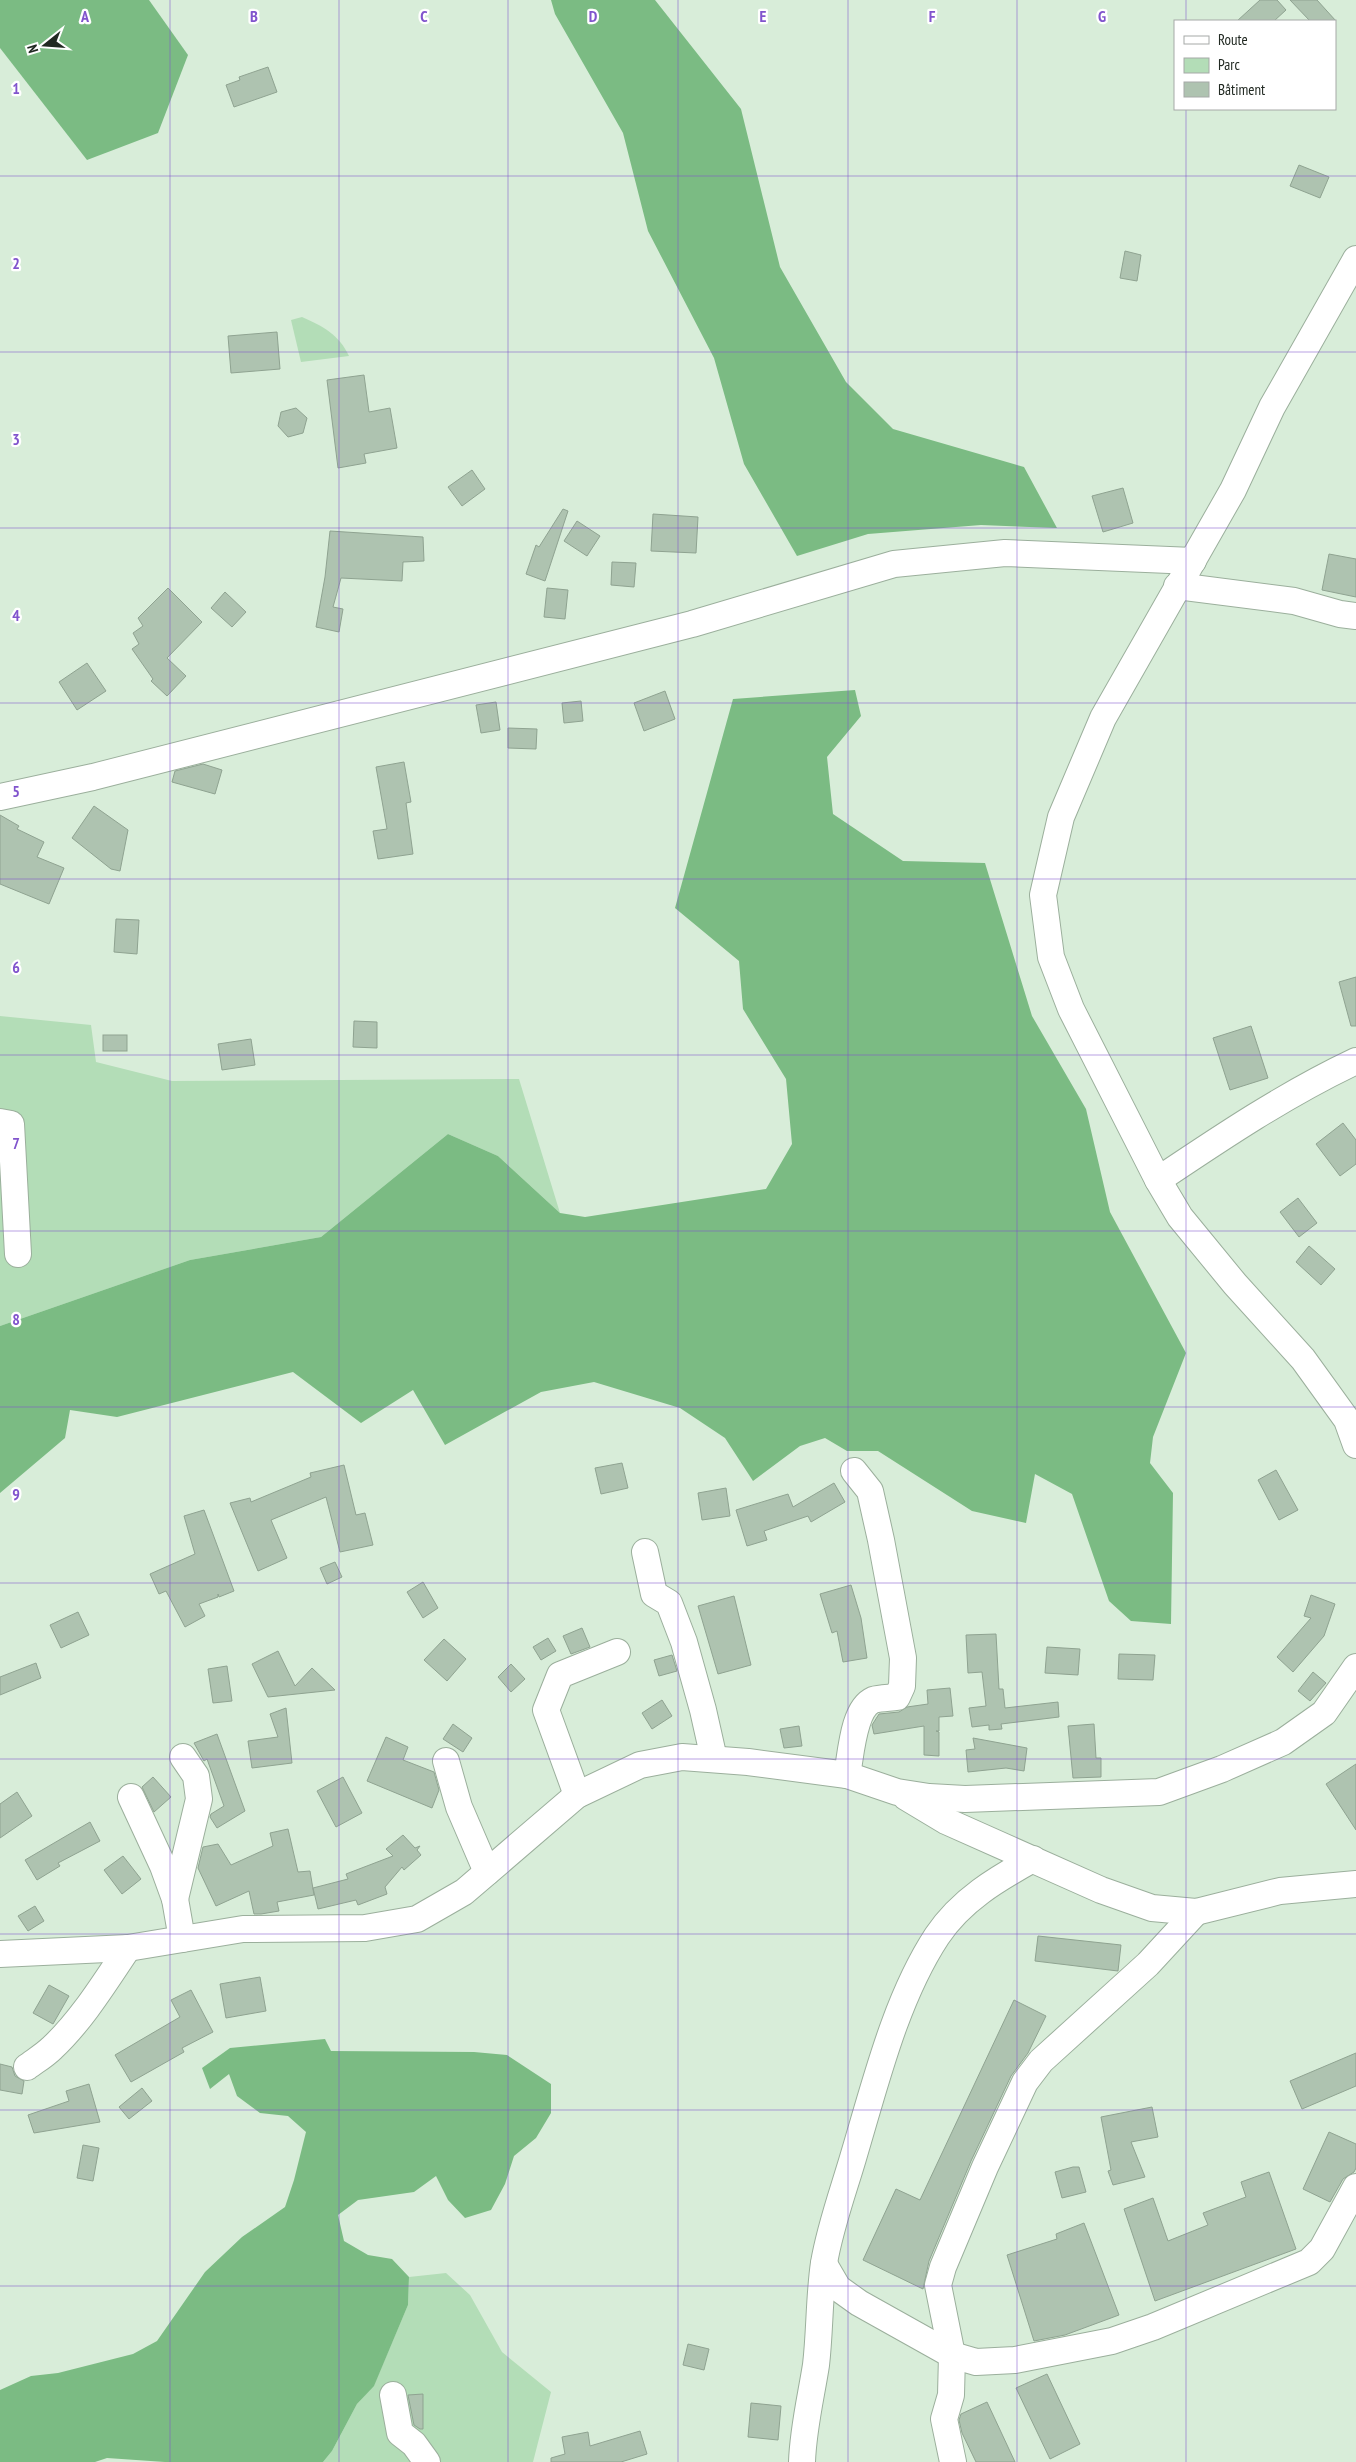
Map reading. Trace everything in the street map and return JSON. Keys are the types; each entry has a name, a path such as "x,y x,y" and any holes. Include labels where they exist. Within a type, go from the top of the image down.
{"street":[{"path":"1356,259 1272,408 1233,490 1103,718 1061,817 1043,894 1051,957 1071,1010 1158,1180 1180,1217 1235,1284 1303,1359 1347,1420 1356,1445"},
{"path":"0,797 92,777 692,624 894,564 1005,553 1193,561"},
{"path":"1177,586 1294,601 1340,614 1356,616"},
{"path":"1158,1180 1248,1120 1311,1082 1356,1061"},
{"path":"0,1122 10,1124 18,1254"},
{"path":"848,1775 856,1726 862,1710 873,1700 896,1697 902,1686 903,1658 870,1491 854,1471"},
{"path":"645,1552 654,1594 669,1603 684,1642 703,1710 714,1760"},
{"path":"578,1796 546,1710 560,1675 617,1652"},
{"path":"897,1792 965,1799 1160,1792 1222,1769 1283,1742 1324,1713 1351,1681"},
{"path":"175,1899 200,1799 196,1776 183,1757"},
{"path":"0,1954 128,1948 243,1929 365,1928 417,1919 464,1892 578,1796 640,1766 682,1757 848,1775 897,1792 946,1821 1102,1890 1152,1908 1196,1912 1280,1891 1356,1884"},
{"path":"446,1761 459,1807 487,1872"},
{"path":"131,1797 163,1866 175,1899 182,1939"},
{"path":"802,2462 816,2364 824,2264 836,2213 869,2100 912,1984 938,1935 961,1906 989,1884 1033,1859"},
{"path":"953,2462 944,2419 951,2395 952,2355 938,2285 943,2267 985,2166 1025,2082 1046,2055 1148,1964 1196,1912"},
{"path":"27,2067 52,2049 98,1992 128,1948"},
{"path":"824,2264 838,2288 859,2303 952,2355 976,2362 1015,2360 1112,2341 1153,2327 1309,2262 1322,2249 1356,2187"},
{"path":"393,2395 400,2433 414,2444 428,2462"}],"green space":[{"path":"0,0 149,0 188,55 158,133 87,160 0,48"},
{"path":"551,0 655,0 741,109 780,267 846,382 893,429 1024,467 1057,528 981,525 868,534 797,556 744,464 714,358 648,231 623,133 555,14"},
{"path":"302,317 330,332 340,342 349,356 301,362 291,320"},
{"path":"855,690 861,716 827,757 833,814 903,861 985,863 1032,1016 1086,1109 1110,1212 1186,1353 1153,1437 1150,1463 1173,1493 1171,1624 1131,1621 1109,1601 1072,1494 1035,1474 1026,1523 972,1511 878,1451 847,1451 825,1438 800,1446 753,1481 725,1438 680,1408 594,1382 541,1392 445,1445 413,1390 361,1423 293,1372 117,1417 70,1410 65,1438 0,1493 0,1326 190,1260 321,1237 448,1134 498,1156 560,1213 585,1217 766,1189 792,1144 786,1079 743,1009 739,961 675,908 733,699"},
{"path":"0,1016 91,1025 96,1062 172,1081 519,1079 560,1213 498,1156 448,1134 321,1237 190,1260 0,1326"},
{"path":"325,2039 331,2051 474,2052 507,2055 551,2084 551,2113 536,2138 514,2156 505,2184 491,2210 465,2218 448,2200 436,2176 414,2192 358,2200 338,2215 344,2241 368,2255 392,2259 409,2277 408,2305 374,2386 357,2404 332,2451 323,2462 165,2462 107,2458 95,2462 0,2462 0,2390 31,2376 58,2373 133,2354 157,2341 205,2272 242,2237 285,2207 306,2132 288,2116 260,2113 237,2096 229,2074 210,2089 202,2068 230,2048"},
{"path":"446,2273 470,2295 502,2352 551,2392 533,2462 323,2462 332,2451 357,2404 374,2385 408,2305 409,2277"}],"building":[{"path":"1260,0 1277,0 1286,10 1275,20 1238,20"},
{"path":"1290,0 1317,0 1335,20 1309,20"},
{"path":"268,67 277,92 234,107 226,85 240,80 239,77"},
{"path":"1299,165 1329,177 1320,198 1290,186"},
{"path":"1125,251 1141,255 1137,281 1120,278"},
{"path":"277,332 280,369 231,373 228,336"},
{"path":"364,375 369,412 390,408 397,448 364,454 366,463 338,468 327,380"},
{"path":"296,408 307,418 303,433 288,437 278,426 281,412"},
{"path":"472,470 485,489 462,506 448,487"},
{"path":"1123,488 1133,523 1103,532 1092,496"},
{"path":"563,509 568,511 545,581 526,574 536,545 539,547"},
{"path":"653,514 698,517 696,553 651,551"},
{"path":"577,521 600,536 587,556 564,541"},
{"path":"330,531 423,537 424,561 403,562 402,581 341,578 333,607 343,609 339,632 316,627 325,577"},
{"path":"1329,554 1356,559 1356,597 1322,590"},
{"path":"612,562 636,563 634,587 611,585"},
{"path":"168,588 202,622 167,658 186,676 167,696 151,681 153,679 132,649 139,644 133,633 143,626 138,618"},
{"path":"547,588 568,590 565,619 544,617"},
{"path":"225,592 246,612 232,627 211,608"},
{"path":"87,663 106,691 77,710 59,682"},
{"path":"665,691 675,719 644,731 634,703"},
{"path":"581,701 583,721 564,723 562,703"},
{"path":"496,702 500,730 481,733 476,705"},
{"path":"508,728 537,729 536,749 508,748"},
{"path":"404,762 411,802 406,803 413,854 378,859 373,831 387,829 376,767"},
{"path":"203,764 222,770 215,794 172,782 175,771"},
{"path":"94,806 128,830 120,871 111,869 72,838"},
{"path":"0,815 19,826 17,829 44,842 37,857 64,868 49,904 0,884"},
{"path":"116,919 139,920 137,954 114,952"},
{"path":"1356,977 1356,1026 1351,1026 1339,982"},
{"path":"354,1021 377,1022 377,1048 353,1047"},
{"path":"1251,1026 1268,1078 1230,1090 1213,1038"},
{"path":"103,1035 127,1035 127,1051 103,1051"},
{"path":"251,1039 255,1065 222,1070 218,1044"},
{"path":"1343,1123 1356,1140 1356,1164 1340,1176 1316,1144"},
{"path":"1298,1198 1317,1223 1299,1237 1280,1212"},
{"path":"1309,1246 1335,1269 1321,1285 1296,1262"},
{"path":"622,1463 628,1488 601,1494 595,1468"},
{"path":"344,1465 356,1515 365,1513 373,1545 340,1552 326,1497 271,1520 287,1558 258,1571 230,1503 250,1498 251,1502 311,1477 310,1473"},
{"path":"1276,1470 1298,1510 1279,1520 1258,1480"},
{"path":"834,1483 845,1502 811,1522 808,1516 764,1531 767,1540 747,1546 736,1510 788,1494 793,1507"},
{"path":"726,1488 730,1516 702,1520 698,1493"},
{"path":"204,1510 234,1591 219,1597 218,1594 218,1597 199,1604 205,1616 185,1627 166,1591 159,1594 150,1574 195,1554 184,1516"},
{"path":"335,1562 342,1577 327,1584 320,1568"},
{"path":"423,1582 438,1608 423,1618 407,1592"},
{"path":"851,1585 861,1618 867,1658 843,1662 837,1631 832,1633 820,1594"},
{"path":"1311,1595 1335,1604 1324,1636 1293,1672 1277,1657 1311,1618 1304,1616"},
{"path":"734,1596 751,1665 718,1674 698,1606"},
{"path":"78,1612 89,1635 61,1648 50,1625"},
{"path":"582,1628 590,1647 571,1654 563,1636"},
{"path":"996,1634 999,1689 1003,1689 1005,1708 1058,1702 1059,1717 1001,1724 1002,1729 989,1730 989,1725 972,1727 969,1708 986,1706 982,1672 968,1673 966,1635"},
{"path":"548,1638 556,1651 541,1660 533,1647"},
{"path":"444,1639 466,1659 447,1681 424,1660"},
{"path":"1047,1647 1080,1649 1078,1675 1045,1673"},
{"path":"278,1651 295,1686 312,1668 335,1690 268,1697 252,1664"},
{"path":"1119,1654 1155,1655 1153,1680 1118,1679"},
{"path":"672,1655 677,1671 659,1676 654,1660"},
{"path":"36,1663 41,1678 0,1695 0,1677"},
{"path":"511,1664 525,1679 511,1692 498,1677"},
{"path":"227,1666 232,1701 213,1703 208,1669"},
{"path":"1313,1672 1326,1683 1310,1701 1298,1691"},
{"path":"950,1688 953,1716 939,1717 939,1731 936,1731 939,1732 939,1756 924,1755 924,1726 874,1734 872,1725 879,1714 899,1712 907,1707 928,1704 927,1690"},
{"path":"662,1700 672,1716 652,1729 642,1713"},
{"path":"286,1708 292,1763 252,1768 248,1741 278,1737 270,1714"},
{"path":"453,1724 472,1738 463,1752 443,1739"},
{"path":"1094,1724 1096,1758 1101,1758 1101,1777 1073,1778 1068,1726"},
{"path":"799,1726 802,1746 784,1748 780,1729"},
{"path":"217,1734 245,1811 217,1828 210,1817 211,1814 224,1806 207,1759 204,1761 194,1743"},
{"path":"386,1737 408,1747 403,1760 434,1772 439,1790 432,1808 367,1781"},
{"path":"973,1738 1027,1748 1024,1771 1006,1768 968,1772 966,1750 975,1749"},
{"path":"1356,1764 1356,1830 1326,1784"},
{"path":"153,1777 171,1797 154,1812 142,1787"},
{"path":"343,1777 362,1813 336,1827 317,1791"},
{"path":"17,1792 32,1816 0,1838 0,1804"},
{"path":"90,1822 100,1841 58,1863 60,1866 37,1880 25,1860"},
{"path":"288,1829 298,1872 310,1871 314,1895 277,1902 279,1911 261,1914 254,1914 249,1891 216,1906 198,1868 203,1847 218,1844 231,1865 273,1846 270,1833"},
{"path":"403,1835 415,1848 420,1846 417,1850 421,1855 404,1870 402,1867 385,1887 387,1894 358,1905 356,1900 318,1909 313,1888 348,1879 346,1874 393,1856 386,1849"},
{"path":"123,1856 141,1879 122,1894 104,1870"},
{"path":"35,1906 44,1921 28,1931 18,1916"},
{"path":"1038,1936 1121,1945 1118,1971 1035,1961"},
{"path":"260,1977 266,2011 226,2018 220,1984"},
{"path":"49,1985 69,1996 53,2024 33,2013"},
{"path":"191,1990 213,2032 182,2048 184,2052 131,2082 115,2055 180,2017 171,2000"},
{"path":"1014,2000 1046,2016 1028,2053 1011,2076 971,2161 929,2261 923,2289 863,2260 896,2189 920,2200"},
{"path":"1356,2053 1356,2086 1302,2109 1290,2081"},
{"path":"0,2064 12,2067 15,2076 24,2081 22,2094 0,2090"},
{"path":"89,2084 100,2122 34,2133 28,2115 69,2101 66,2091"},
{"path":"142,2088 152,2101 129,2119 119,2107"},
{"path":"1152,2107 1158,2137 1131,2142 1145,2177 1113,2185 1108,2171 1111,2170 1101,2117"},
{"path":"1329,2132 1356,2144 1356,2168 1354,2172 1343,2179 1330,2202 1303,2189"},
{"path":"83,2145 99,2148 93,2181 77,2178"},
{"path":"1079,2167 1086,2192 1062,2198 1055,2172"},
{"path":"1269,2172 1296,2249 1155,2301 1124,2209 1153,2198 1168,2241 1208,2225 1203,2213 1246,2197 1241,2182"},
{"path":"1084,2223 1119,2315 1065,2335 1034,2341 1007,2255 1057,2239 1056,2234"},
{"path":"688,2344 709,2349 704,2370 683,2365"},
{"path":"1047,2374 1080,2444 1050,2459 1016,2388"},
{"path":"423,2394 423,2429 420,2429 414,2425 408,2395"},
{"path":"987,2402 1015,2462 976,2462 962,2433 959,2420 961,2414"},
{"path":"751,2403 781,2406 778,2440 748,2437"},
{"path":"640,2431 647,2454 621,2462 551,2462 551,2458 565,2454 562,2437 588,2432 590,2446"}]}
